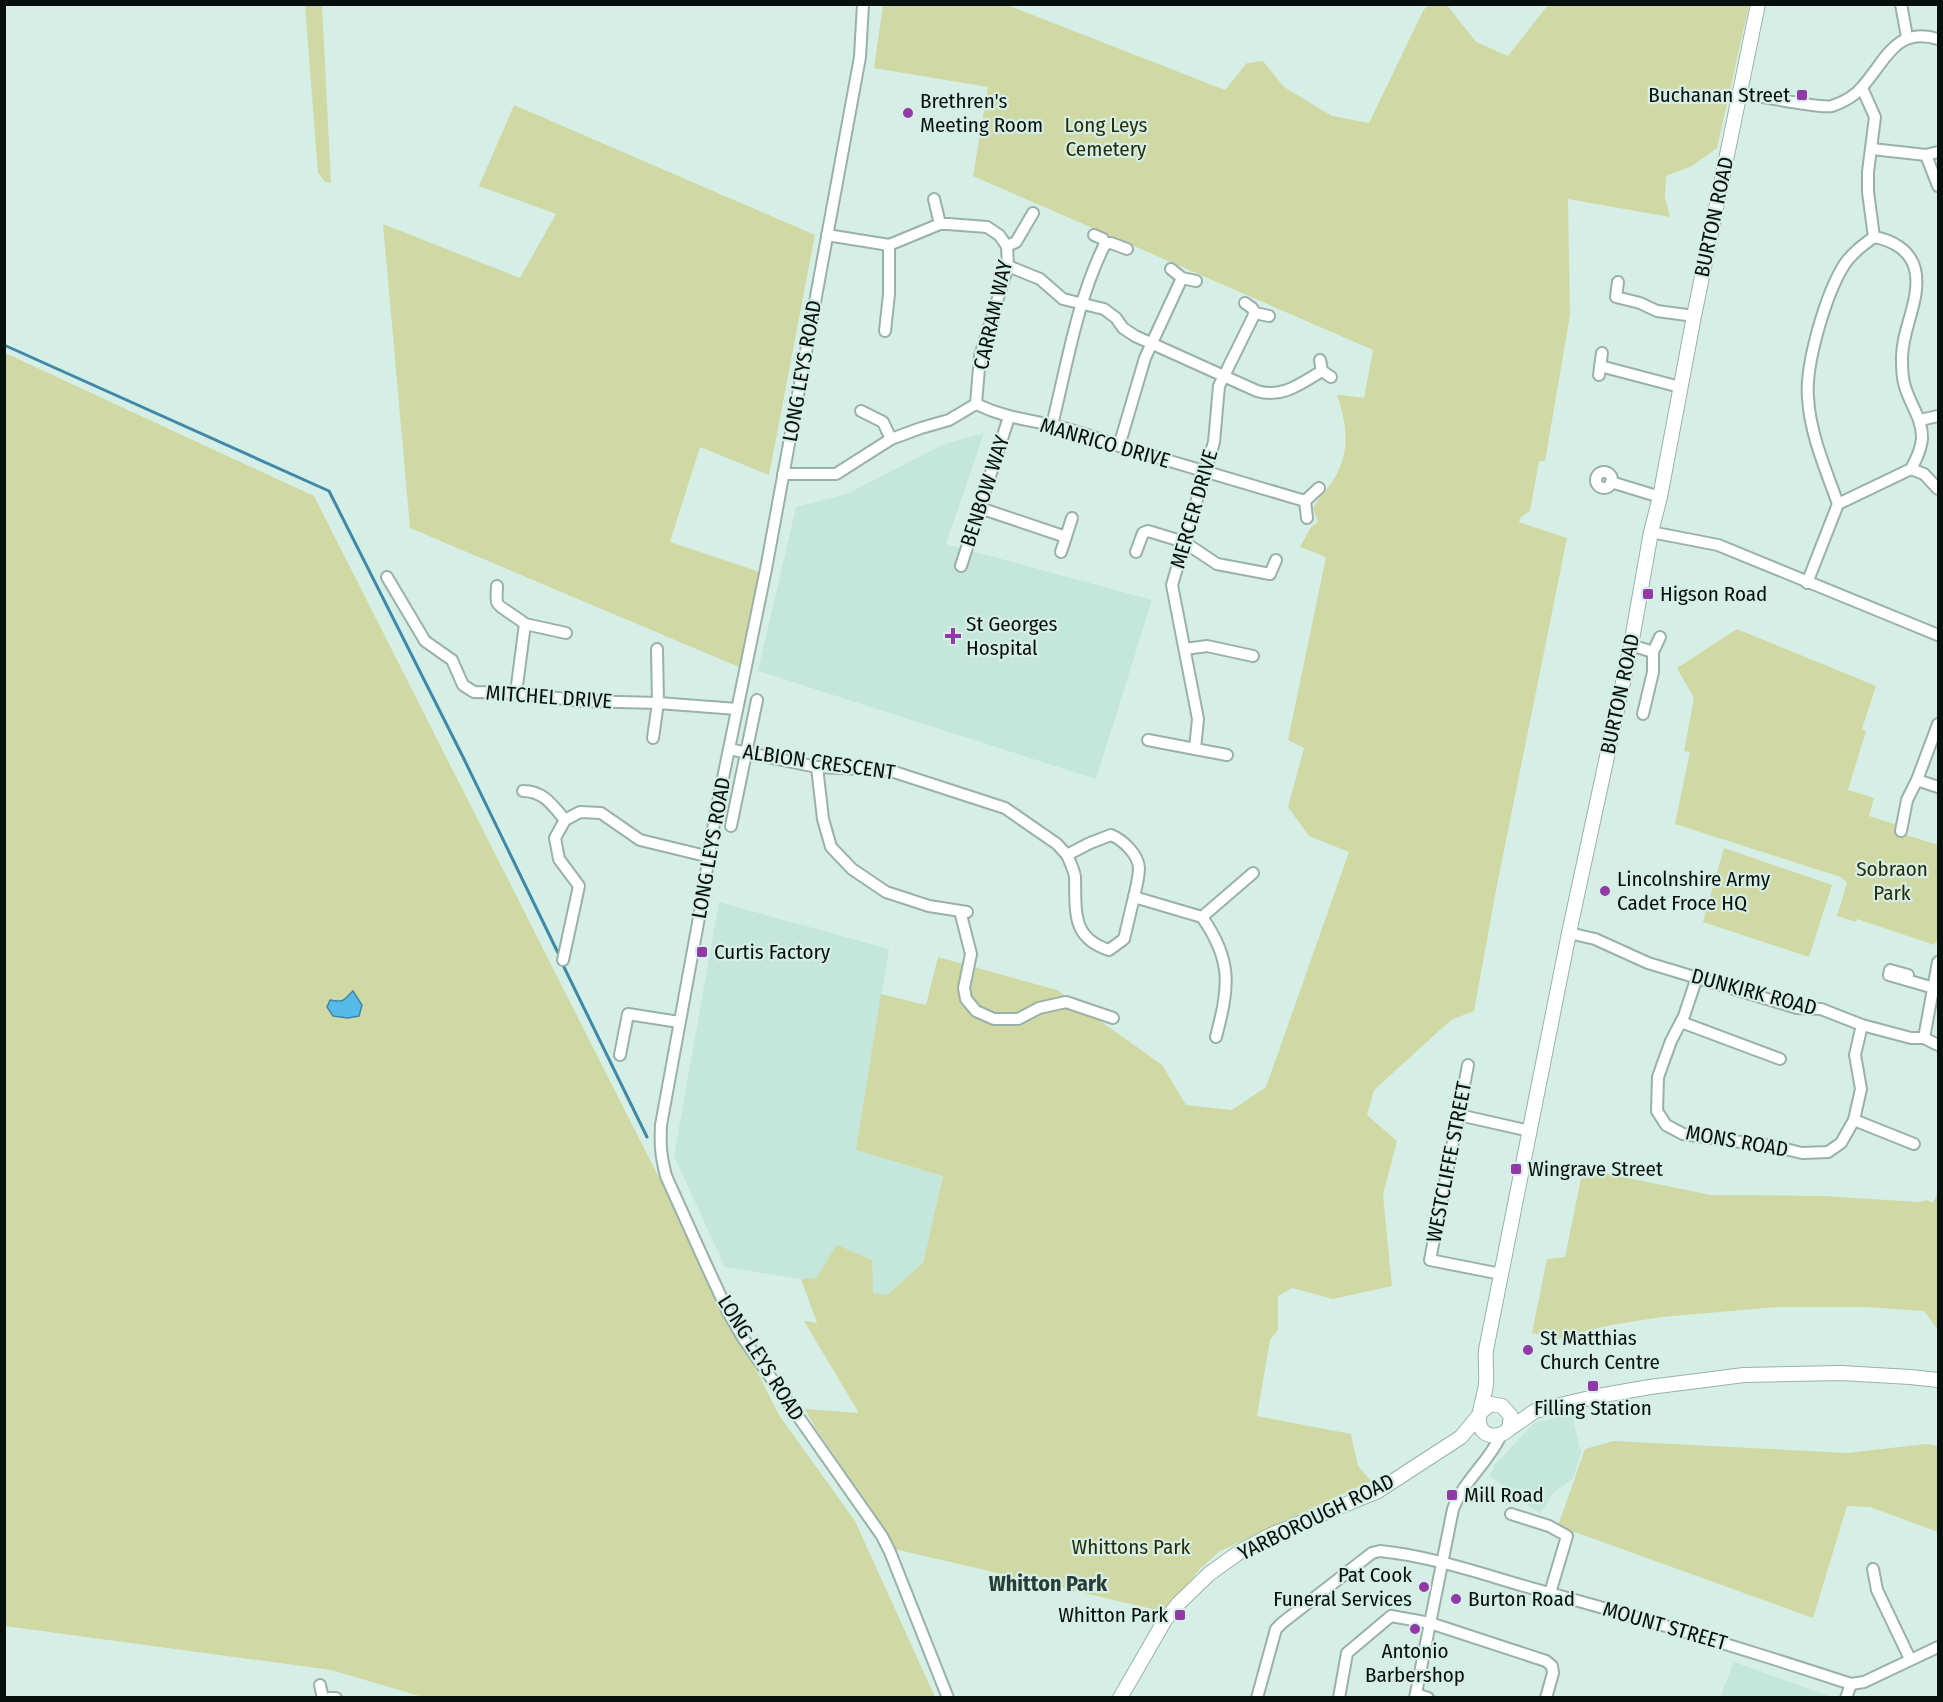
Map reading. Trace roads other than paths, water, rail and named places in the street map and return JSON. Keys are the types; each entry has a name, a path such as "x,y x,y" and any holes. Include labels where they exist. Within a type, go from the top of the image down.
{"main road":[{"name":"BURTON ROAD","path":"1481,1413 1486,1383 1486,1350 1569,933 1631,645 1651,532 1660,497 1694,316 1758,4"},
{"path":"1461,1437 1496,1433 1535,1412 1598,1396 1744,1375 1841,1373 1938,1380"},
{"path":"1486,1383 1511,1416 1496,1433"},
{"path":"1461,1437 1491,1404 1535,1412"},
{"path":"1481,1413 1479,1422 1496,1433"},
{"name":"YARBOROUGH ROAD","path":"1120,1698 1165,1620 1209,1574 1241,1551 1271,1535 1378,1491 1461,1437"}],"street":[{"name":"LONG LEYS ROAD","path":"863,4 860,57 783,474 715,817 710,857 661,1125 661,1159 666,1176 708,1269 743,1338 886,1545 948,1698"},
{"path":"1900,4 1907,37"},
{"path":"1740,93 1828,107 1846,100 1862,88 1889,52 1907,37 1938,39"},
{"path":"1862,88 1875,117 1868,172 1868,192 1874,237"},
{"path":"1872,149 1926,155 1938,152"},
{"path":"1926,155 1938,186"},
{"path":"934,199 940,224"},
{"path":"1007,246 1016,242 1033,213"},
{"name":"CARRAM WAY","path":"889,245 940,224 987,227 999,235 1007,246 1008,266 980,356 976,404"},
{"path":"827,235 889,245 889,294 885,331"},
{"path":"1094,235 1103,239 1106,244"},
{"path":"1807,583 1838,504 1813,433 1807,397 1809,372 1828,302 1844,265 1858,249 1874,237 1890,240 1905,252 1914,267 1917,286 1902,357 1904,384 1920,420 1922,439 1911,470"},
{"path":"1106,244 1111,243 1127,249"},
{"path":"1052,425 1090,275 1106,244"},
{"path":"1008,266 1040,279 1063,299 1104,309 1116,318 1123,328 1135,336 1257,391 1271,394 1292,389 1324,369"},
{"path":"1171,269 1182,278 1196,281"},
{"path":"1119,446 1140,374 1182,278"},
{"path":"1618,282 1616,297 1640,303 1657,311 1694,316"},
{"path":"1245,303 1255,313 1269,316"},
{"name":"MERCER DRIVE","path":"1195,749 1198,719 1172,585 1214,442 1217,393 1255,313"},
{"path":"1602,353 1599,371 1680,387"},
{"path":"783,474 836,474 891,439 949,420 976,404"},
{"name":"MANRICO DRIVE","path":"976,404 1009,417 1090,435 1119,446 1305,501"},
{"path":"861,411 883,422 891,439"},
{"path":"1920,420 1938,416"},
{"name":"BENBOW WAY","path":"961,566 1009,417"},
{"path":"1838,504 1911,470 1924,474 1938,489"},
{"path":"1611,482 1660,497"},
{"path":"1307,518 1305,501 1318,488"},
{"path":"980,508 1066,537"},
{"path":"1061,552 1072,518"},
{"path":"1136,552 1143,533 1148,531 1184,542 1217,564 1270,574 1276,560"},
{"path":"1651,532 1718,546 1938,635"},
{"name":"MITCHEL DRIVE","path":"387,577 425,641 452,660 463,685 474,692 516,693 581,701 658,703 737,709"},
{"path":"498,586 496,601 498,605 525,624 566,633"},
{"path":"516,693 525,624"},
{"path":"1643,714 1653,672 1653,652 1660,637"},
{"path":"1631,645 1653,652"},
{"path":"1185,649 1207,646 1253,656"},
{"path":"653,738 658,703 657,649"},
{"path":"730,826 757,700"},
{"path":"1901,831 1907,800 1938,724"},
{"path":"1148,740 1227,754"},
{"name":"ALBION CRESCENT","path":"729,749 818,767 888,770 1005,808 1057,844 1067,855"},
{"path":"818,767 824,819 831,847 852,869 886,892 929,906 963,911 972,954 964,988 966,999 975,1011 994,1020 1018,1019 1039,1008 1066,1002 1113,1018"},
{"path":"1917,780 1938,788"},
{"path":"524,791 532,791 549,801 565,820"},
{"path":"563,960 579,886 559,859 555,838 565,820 580,812 601,813 640,840 710,857"},
{"path":"1111,836 1122,839 1139,866 1134,897 1124,939 1109,950 1097,946 1079,928 1075,904 1075,875 1067,855 1090,843 1111,836"},
{"path":"1202,917 1253,873"},
{"path":"1134,897 1202,917 1215,936 1225,966 1224,1005 1216,1037"},
{"name":"DUNKIRK ROAD","path":"1569,933 1595,939 1648,963 1797,1008 1821,1009 1862,1025 1911,1038 1924,1038 1938,1045"},
{"path":"1924,1038 1938,960"},
{"name":"MONS ROAD","path":"1697,977 1659,1077 1657,1111 1666,1125 1684,1134 1802,1153 1828,1152 1841,1143 1854,1120 1861,1089 1855,1055 1862,1025"},
{"path":"1906,980 1934,988"},
{"path":"620,1056 628,1014 680,1022"},
{"path":"1681,1022 1780,1059"},
{"name":"WESTCLIFFE STREET","path":"1468,1065 1430,1260 1501,1274"},
{"path":"1459,1115 1530,1131"},
{"path":"1854,1120 1914,1144"},
{"path":"1428,1698 1415,1696 1453,1509 1467,1482 1496,1447 1496,1433"},
{"path":"1511,1514 1549,1526 1567,1536 1550,1593"},
{"path":"1257,1698 1276,1629 1372,1553 1389,1552 1442,1564"},
{"name":"MOUNT STREET","path":"1442,1564 1739,1648 1851,1684"},
{"path":"1873,1569 1878,1590 1910,1659"},
{"path":"1339,1698 1347,1653 1391,1616 1430,1623 1546,1661 1552,1666 1553,1673 1546,1698"},
{"path":"1846,1698 1851,1684 1864,1682 1938,1647"},
{"path":"320,1685 323,1698"},
{"path":"330,1698 336,1698"}],"water":[{"path":"353,991 362,1005 359,1016 348,1018 333,1016 327,1007 330,1000 341,1001"}],"waterway":[{"path":"4,345 329,491 463,757 560,957"},
{"path":"562,963 647,1137"}],"place":[{"name":"Buchanan Street","path":"1802,95"},
{"name":"Brethren's Meeting Room","path":"908,113"},
{"name":"Higson Road","path":"1648,594"},
{"name":"St Georges Hospital","path":"953,636"},
{"name":"Lincolnshire Army Cadet Froce HQ","path":"1605,891"},
{"name":"Curtis Factory","path":"702,952"},
{"name":"Wingrave Street","path":"1516,1169"},
{"name":"St Matthias Church Centre","path":"1528,1350"},
{"name":"Filling Station","path":"1593,1386"},
{"name":"Mill Road","path":"1452,1495"},
{"name":"Pat Cook Funeral Services","path":"1424,1587"},
{"name":"Burton Road","path":"1456,1599"},
{"name":"Whitton Park","path":"1180,1615"},
{"name":"Antonio Barbershop","path":"1415,1629"}],"district":[{"name":"Whitton Park","path":"1048,1583"}],"park label":[{"name":"Long Leys Cemetery","path":"1106,137"},
{"name":"Sobraon Park","path":"1892,881"},
{"name":"Whittons Park","path":"1131,1547"}]}
